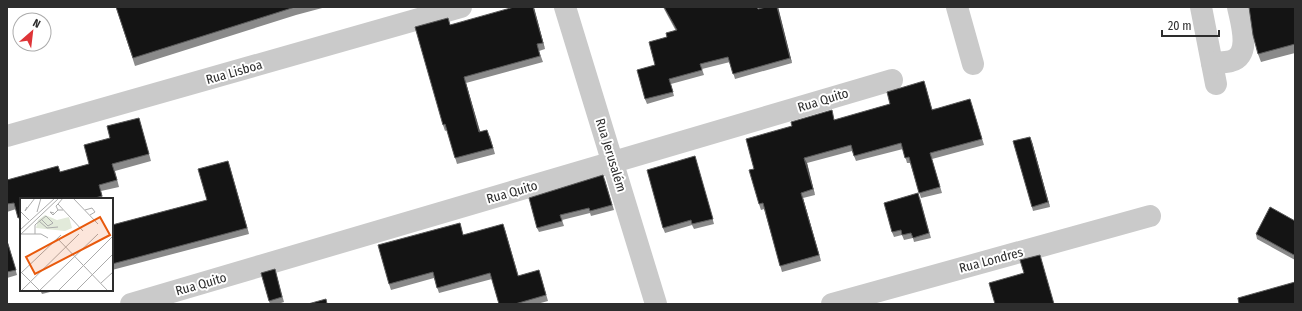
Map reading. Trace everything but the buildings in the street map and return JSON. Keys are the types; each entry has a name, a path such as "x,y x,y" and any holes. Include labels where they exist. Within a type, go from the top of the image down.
{"street":[{"name":"Rua Lisboa","path":"7,136 461,7"},
{"name":"Rua Jerusalém","path":"565,7 614,162 656,304"},
{"path":"957,7 973,64"},
{"path":"1201,7 1214,73 1232,61 1242,51 1244,41 1238,7"},
{"name":"Rua Quito","path":"132,304 892,80"},
{"name":"Rua Londres","path":"832,304 1150,216"}]}
